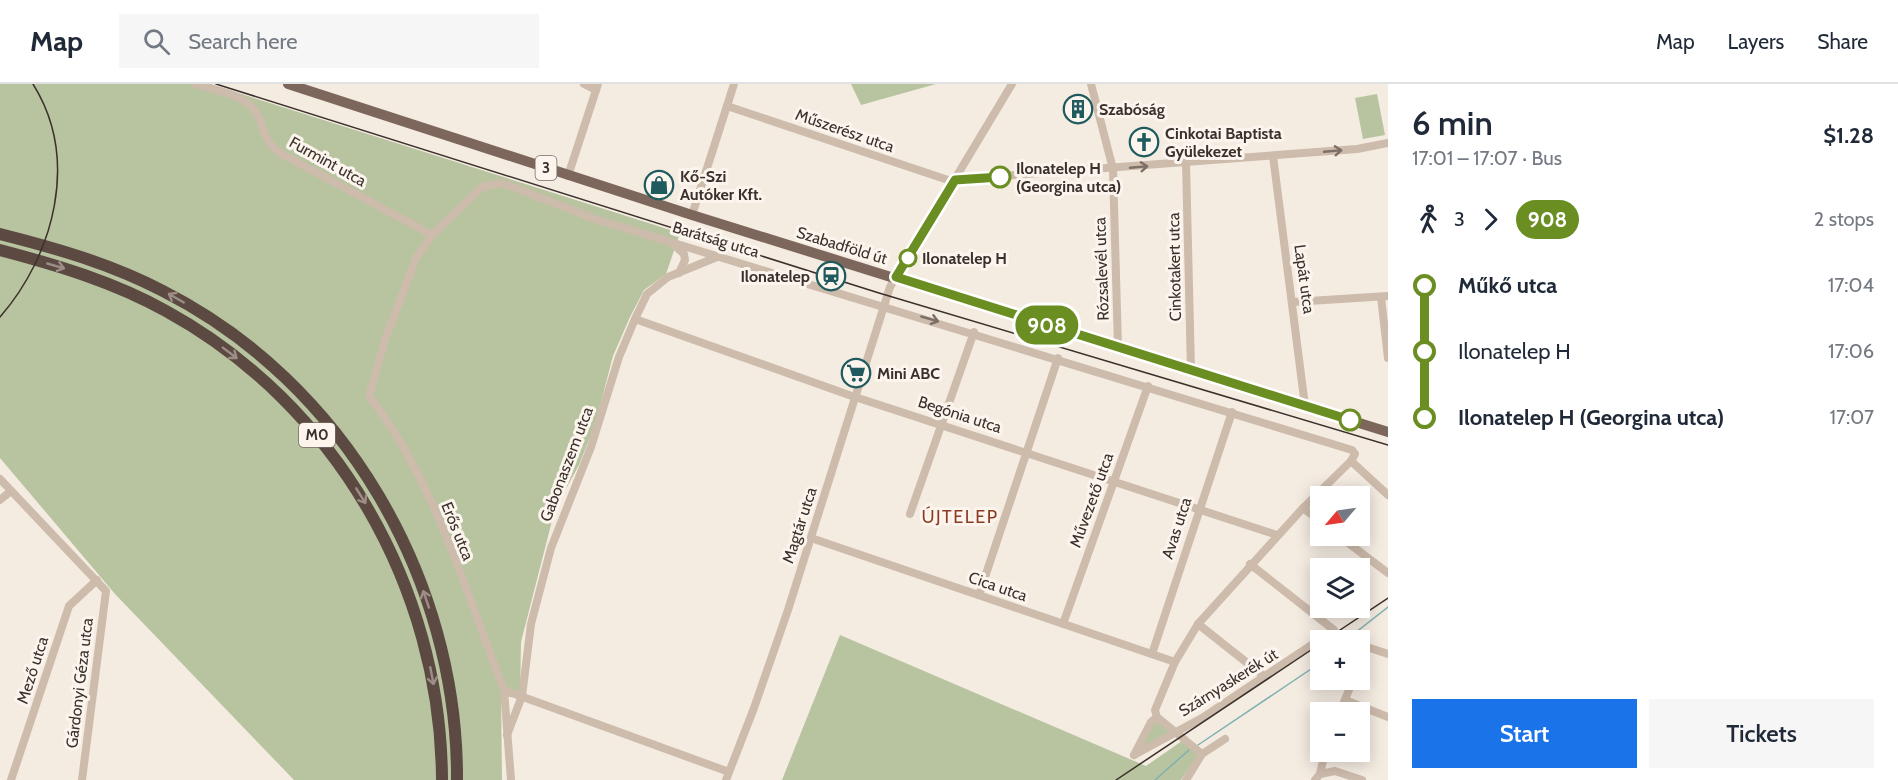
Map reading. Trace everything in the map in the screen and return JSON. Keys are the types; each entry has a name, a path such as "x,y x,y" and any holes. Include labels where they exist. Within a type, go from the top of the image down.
{"highway":[{"name":"M0","path":"0,234 99,263 163,291 247,345 319,413 357,460 379,496 403,542 426,597 438,638 452,703 457,780"},
{"name":"M0","path":"0,250 72,270 108,284 186,322 252,370 300,416 322,442 354,485 374,518 415,610 436,696 442,780"}],"main road":[{"name":"Szabadföld út","path":"288,84 568,176 1388,432"}],"street":[{"name":"Furmint utca","path":"196,84 249,104 257,115 264,136 280,153 432,235"},
{"path":"568,176 597,87 584,84"},
{"path":"692,215 734,84"},
{"name":"Magtár utca","path":"727,776 754,708 811,538 890,287 1012,84"},
{"name":"Rózsalevél utca","path":"1091,84 1113,169 1118,347"},
{"name":"Műszerész utca","path":"727,106 945,180 1273,156 1388,144"},
{"name":"Lapát utca","path":"1273,156 1305,406"},
{"name":"Cinkotakert utca","path":"1186,163 1191,370"},
{"name":"Barátság utca","path":"482,187 502,183 595,219 974,332 1352,450 1353,458 1388,495"},
{"name":"Erős utca","path":"482,187 432,235 416,258 385,340 369,396 398,436 445,534 504,690"},
{"path":"669,241 684,254 685,260 679,273"},
{"name":"Gabonaszem utca","path":"507,735 522,696 531,624 550,548 591,447 619,357 634,319 647,294 668,277 710,258 721,256"},
{"path":"1293,302 1385,296 1388,358"},
{"name":"Begónia utca","path":"634,319 856,396 1277,535"},
{"path":"910,514 974,332"},
{"path":"979,595 1058,358"},
{"name":"Művezető utca","path":"1063,624 1148,386"},
{"name":"Avas utca","path":"1152,654 1198,508 1232,412"},
{"path":"1202,754 1157,717 1155,710 1175,662 1198,624 1250,564 1353,458"},
{"path":"0,479 97,580"},
{"path":"0,500 11,491"},
{"path":"1303,508 1310,513"},
{"name":"Cica utca","path":"811,538 1175,662"},
{"path":"1352,546 1388,573"},
{"name":"Szárnyaskerék út","path":"1157,717 1151,722 1134,755 1177,732 1265,677 1334,630 1250,564"},
{"name":"Gárdonyi Géza utca","path":"82,780 106,591 97,580"},
{"name":"Mező utca","path":"11,780 69,606 97,580"},
{"path":"1198,624 1265,677"},
{"path":"1370,648 1388,654"},
{"path":"511,780 504,690 727,776"},
{"path":"1349,690 1345,700 1388,717"},
{"path":"1186,780 1202,754 1225,739"},
{"path":"1318,777 1322,762"},
{"path":"1318,777 1335,771 1362,780"}],"green space":[{"path":"0,84 210,84 680,233 666,274 644,290 630,317 613,356 595,425 579,465 555,509 521,642 520,698 501,696 502,780 294,780 115,594 0,458"},
{"path":"851,84 936,84 861,105"},
{"path":"1377,94 1385,135 1363,139 1355,98"},
{"path":"840,635 1146,766 1182,741 1198,755 1181,780 782,780"},
{"path":"1158,722 1171,733 1142,748 1153,723"}],"waterway":[{"path":"1359,630 1388,607"},
{"path":"1198,745 1310,670"},
{"path":"1155,780 1189,750"}],"tram line":[{"path":"0,317 19,292 35,265 47,236 54,205 57,174 55,143 47,113 33,84"},
{"path":"216,84 879,293 1388,445"},
{"path":"1340,630 1388,598"},
{"path":"1116,780 1310,651"}],"bus line":[{"name":"908","path":"1000,177 955,180 896,277 1350,420"}],"place":[{"name":"Szabóság","path":"1078,109"},
{"name":"Cinkotai Baptista Gyülekezet","path":"1144,142"},
{"name":"Ilonatelep H (Georgina utca)","path":"1000,177"},
{"name":"Kő-Szi Autóker Kft.","path":"659,185"},
{"name":"Ilonatelep H","path":"908,258"},
{"name":"Ilonatelep","path":"831,276"},
{"name":"Mini ABC","path":"856,373"}],"district":[{"name":"ÚJTELEP","path":"960,517"}]}
